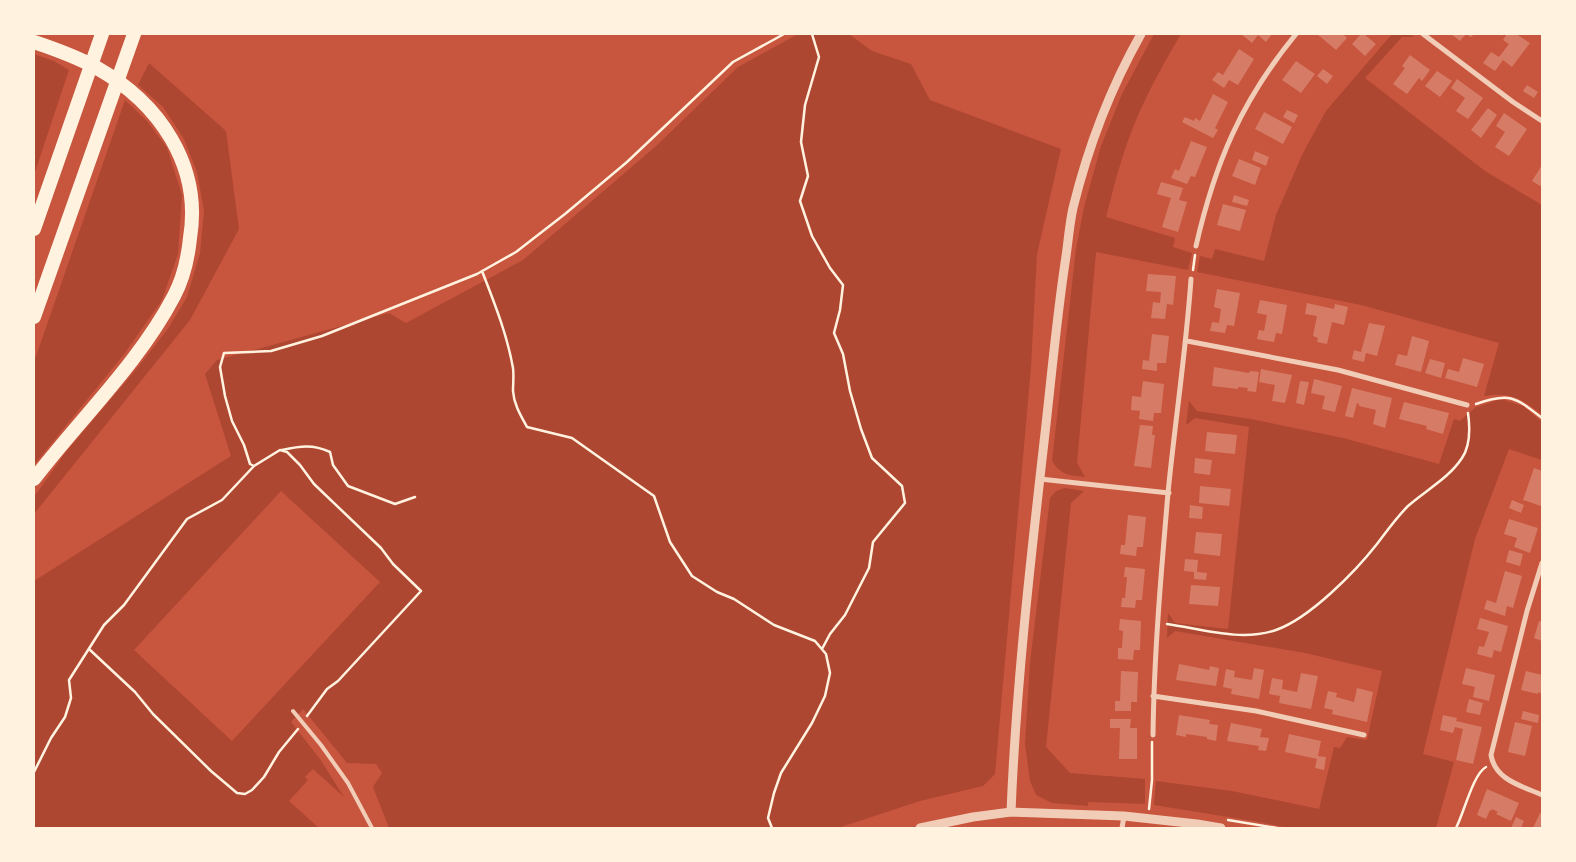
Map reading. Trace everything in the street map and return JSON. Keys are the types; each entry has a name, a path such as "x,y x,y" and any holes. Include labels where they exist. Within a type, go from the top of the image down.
{"highway":[{"path":"34,229 102,34"},
{"path":"34,317 134,34"},
{"path":"34,42 48,46 96,68 132,93 160,121 174,142 184,165 190,190 193,221 187,260 175,295 147,338 34,478"}],"street":[{"path":"1011,812 1015,732 1040,479 1060,295 1073,210 1084,168 1112,88 1141,34"},
{"path":"1196,246 1205,206 1218,167 1235,126 1258,84 1296,34"},
{"path":"1423,34 1513,102 1542,120"},
{"path":"1152,735 1168,493 1187,341 1191,279"},
{"path":"1187,341 1338,370 1467,405"},
{"path":"1040,479 1168,493"},
{"path":"1542,563 1527,611 1490,755 1492,766 1509,781 1542,795"},
{"path":"1154,696 1256,712 1364,734"},
{"path":"920,828 973,817 1011,812 1124,816 1221,828"},
{"path":"1122,828 1124,816"}],"lane":[{"path":"293,711 322,745 348,783 372,828"}],"path":[{"path":"254,466 250,464 224,396 220,368 224,353 272,351 308,341 482,270 516,252 634,156 733,62 784,34"},
{"path":"812,34 819,57 804,105 801,142 808,176 800,201 812,236 830,268 843,285 840,310 834,333 843,354 850,390 861,429 872,458 902,486 905,503 873,542 869,568 845,615 830,634 822,649"},
{"path":"1191,279 1196,246"},
{"path":"482,270 500,319 507,345 513,369 513,393 517,408 528,427 572,438 654,496 670,542 692,576 717,592 734,599 774,626 816,641 826,654 830,673 825,696 779,779 768,818 772,828"},
{"path":"1159,623 1242,635 1260,634 1277,630 1294,621 1340,584 1408,506 1446,476 1463,457 1467,447 1470,425 1467,405 1494,397 1508,397 1525,404 1542,418"},
{"path":"34,772 51,738 65,717 71,698 69,680 104,625 124,606 187,519 222,500 254,466 280,450 299,446 319,447 330,452 333,465 348,486 394,504 415,497"},
{"path":"89,649 135,692 153,714 211,771 237,793 245,794 258,783 327,689 338,680 421,591 393,564 381,548 314,484 300,465 287,452 280,450"},
{"path":"1149,819 1152,780 1152,735"},
{"path":"1456,828 1462,817 1476,777 1484,768 1492,766"}],"shaded area":[{"path":"798,34 849,34 872,51 911,64 930,100 1061,149 1037,254 1031,367 995,774 983,786 920,801 838,828 389,828 373,787 382,773 376,764 347,763 303,709 291,722 320,759 344,797 313,769 305,777 308,780 289,801 319,828 34,828 34,581 231,456 205,374 217,360 389,313 406,323 523,260 655,147 738,67","holes":["281,491 380,582 232,741 134,650"]},
{"path":"1154,34 1181,34 1155,80 1132,129 1106,217 1175,238 1173,247 1192,253 1188,270 1096,252 1077,463 1085,477 1070,475 1059,470 1052,461 1076,249 1084,207 1101,146 1122,94"},
{"path":"1392,34 1410,34 1414,37 1402,37 1365,78 1485,171 1542,205 1542,415 1522,400 1501,395 1484,396 1499,343 1361,305 1197,272 1200,256 1212,259 1215,249 1264,261 1276,215 1303,153 1326,111"},
{"path":"34,54 54,61 69,70 34,175"},
{"path":"149,63 226,131 239,229 190,320 34,514 34,497 65,453 167,330 187,297 200,253 204,211 197,172 184,139 163,107 138,85"},
{"path":"125,100 148,122 167,148 182,195 178,254 162,300 125,353 34,465 34,362"},
{"path":"1501,399 1523,406 1542,422 1542,460 1509,449 1475,539 1423,754 1454,762 1436,828 1289,828 1154,805 1156,781 1232,791 1319,809 1334,747 1340,748 1347,737 1367,740 1382,671 1305,653 1175,631 1167,638 1168,613 1175,623 1228,629 1249,427 1195,418 1186,425 1189,401 1197,411 1251,419 1343,438 1439,464 1454,419 1460,421 1476,407"},
{"path":"1065,488 1084,491 1071,503 1046,747 1070,773 1145,779 1145,804 1088,802 1088,806 1052,803 1036,795 1030,781 1025,744 1030,663 1050,498 1056,491"}],"building":[{"path":"1241,34 1272,34 1266,42 1258,35 1252,43"},
{"path":"1317,34 1343,34 1347,38 1336,50"},
{"path":"1361,34 1364,34 1376,44 1365,56 1352,44"},
{"path":"1451,34 1466,34 1460,41"},
{"path":"1507,34 1516,34 1530,43 1512,67 1503,60 1495,71 1483,63 1491,52 1499,57 1509,44 1503,40"},
{"path":"1239,49 1254,59 1238,85 1229,80 1224,88 1212,80 1218,72 1223,75"},
{"path":"1410,55 1430,70 1422,81 1419,78 1407,94 1393,84 1405,68 1402,66"},
{"path":"1296,61 1315,74 1301,93 1282,80"},
{"path":"1323,69 1333,76 1327,84 1317,76"},
{"path":"1437,71 1452,81 1440,97 1425,86"},
{"path":"1457,79 1483,98 1468,119 1456,111 1465,98 1451,88"},
{"path":"1527,85 1538,92 1534,98 1523,91"},
{"path":"1213,94 1228,102 1215,128 1218,130 1213,138 1182,122 1185,117 1194,121 1195,118 1200,121"},
{"path":"1488,108 1497,115 1481,138 1471,130"},
{"path":"1287,110 1298,115 1294,123 1283,117"},
{"path":"1264,112 1292,127 1283,144 1255,129"},
{"path":"1504,113 1527,129 1509,156 1495,147 1505,132 1496,126"},
{"path":"1191,141 1207,147 1195,177 1191,176 1187,184 1171,178 1175,169 1179,171"},
{"path":"1255,151 1269,157 1266,166 1252,160"},
{"path":"1239,159 1261,168 1255,185 1232,176"},
{"path":"1542,165 1542,187 1532,181"},
{"path":"1161,182 1183,188 1179,200 1187,202 1178,232 1162,227 1171,198 1157,194"},
{"path":"1234,195 1249,200 1247,206 1232,202"},
{"path":"1223,204 1246,210 1240,231 1217,225"},
{"path":"1148,274 1176,276 1173,305 1167,304 1165,319 1151,318 1153,302 1160,303 1161,292 1146,291"},
{"path":"1217,289 1240,293 1234,326 1227,325 1225,333 1210,331 1212,322 1219,323 1221,309 1214,307"},
{"path":"1260,300 1287,305 1282,334 1276,333 1274,342 1257,339 1259,330 1264,331 1267,315 1257,313"},
{"path":"1307,303 1334,309 1335,304 1348,307 1344,325 1332,322 1327,344 1317,342 1318,338 1313,336 1317,316 1305,314"},
{"path":"1369,323 1385,326 1377,356 1366,353 1364,362 1352,359 1354,350 1361,352"},
{"path":"1152,334 1169,336 1166,363 1157,363 1157,371 1142,369 1143,360 1149,361"},
{"path":"1412,336 1429,341 1421,372 1395,365 1398,354 1407,356"},
{"path":"1463,358 1484,364 1477,387 1445,378 1448,369 1459,372"},
{"path":"1430,359 1445,363 1441,378 1425,373"},
{"path":"1214,367 1249,373 1250,371 1259,372 1256,392 1247,391 1248,388 1238,387 1238,389 1212,386"},
{"path":"1261,369 1292,375 1285,403 1272,401 1275,385 1259,382"},
{"path":"1314,379 1342,386 1335,412 1322,409 1325,396 1311,393"},
{"path":"1143,381 1164,384 1161,413 1154,413 1153,421 1139,419 1140,411 1131,410 1132,396 1141,397"},
{"path":"1300,381 1309,382 1304,405 1296,403"},
{"path":"1352,388 1392,398 1385,428 1373,424 1376,410 1359,406 1357,403 1353,418 1345,416"},
{"path":"1404,402 1449,413 1443,434 1426,429 1427,426 1399,419"},
{"path":"1140,425 1153,426 1152,435 1155,435 1151,468 1134,466"},
{"path":"1207,432 1237,435 1235,454 1205,451"},
{"path":"1195,458 1212,460 1210,475 1194,473"},
{"path":"1534,468 1542,471 1541,506 1523,500"},
{"path":"1200,486 1231,489 1229,506 1199,503"},
{"path":"1512,500 1524,505 1521,513 1509,508"},
{"path":"1190,505 1203,507 1202,519 1189,518"},
{"path":"1128,515 1146,517 1143,547 1137,547 1136,556 1120,554 1121,545 1125,545"},
{"path":"1509,519 1538,528 1530,553 1514,547 1517,538 1504,534"},
{"path":"1196,532 1222,534 1220,556 1194,553"},
{"path":"1509,550 1523,554 1520,566 1506,562"},
{"path":"1185,559 1198,560 1197,572 1207,573 1206,580 1194,579 1194,572 1184,571"},
{"path":"1125,567 1145,569 1142,600 1136,600 1135,608 1121,607 1122,598 1125,598 1127,577 1124,577"},
{"path":"1505,571 1522,576 1513,608 1507,606 1505,616 1484,609 1487,600 1496,603"},
{"path":"1191,585 1220,587 1218,606 1189,604"},
{"path":"1480,618 1508,626 1501,652 1494,650 1492,658 1477,654 1479,646 1484,647 1489,632 1477,629"},
{"path":"1120,619 1141,621 1140,650 1134,650 1133,660 1118,659 1118,648 1122,648 1123,631 1119,630"},
{"path":"1539,621 1542,622 1542,641 1534,638"},
{"path":"1179,664 1209,670 1210,666 1219,668 1216,686 1176,680"},
{"path":"1254,668 1264,670 1259,699 1231,694 1232,689 1223,687 1226,669 1235,671 1234,677 1252,680"},
{"path":"1466,668 1495,675 1489,701 1473,697 1475,687 1462,684"},
{"path":"1121,671 1138,672 1137,702 1131,702 1131,711 1115,711 1115,701 1120,701"},
{"path":"1526,671 1542,675 1542,694 1521,690"},
{"path":"1301,673 1318,676 1311,709 1279,703 1280,696 1269,694 1272,678 1283,680 1282,689 1297,692"},
{"path":"1357,688 1373,692 1367,722 1332,714 1333,710 1324,708 1328,691 1337,693 1336,697 1354,702"},
{"path":"1469,699 1483,703 1480,715 1466,712"},
{"path":"1523,711 1539,715 1538,723 1521,719"},
{"path":"1179,715 1210,720 1209,724 1218,725 1216,741 1207,739 1207,737 1186,734 1186,737 1176,735"},
{"path":"1443,715 1457,718 1456,721 1482,727 1473,764 1456,760 1463,729 1455,727 1453,733 1440,730"},
{"path":"1110,719 1131,719 1130,728 1137,728 1137,759 1119,759 1120,728 1110,728"},
{"path":"1515,722 1532,726 1525,756 1508,752"},
{"path":"1231,723 1262,729 1260,737 1269,738 1266,751 1258,750 1259,746 1227,741"},
{"path":"1289,734 1321,741 1318,756 1326,757 1324,770 1315,768 1317,759 1285,752"},
{"path":"1487,789 1519,803 1511,821 1496,814 1498,812 1492,809 1486,819 1477,815"},
{"path":"1540,813 1542,814 1542,828 1533,828"},
{"path":"1516,817 1524,821 1521,828 1511,828"}]}
